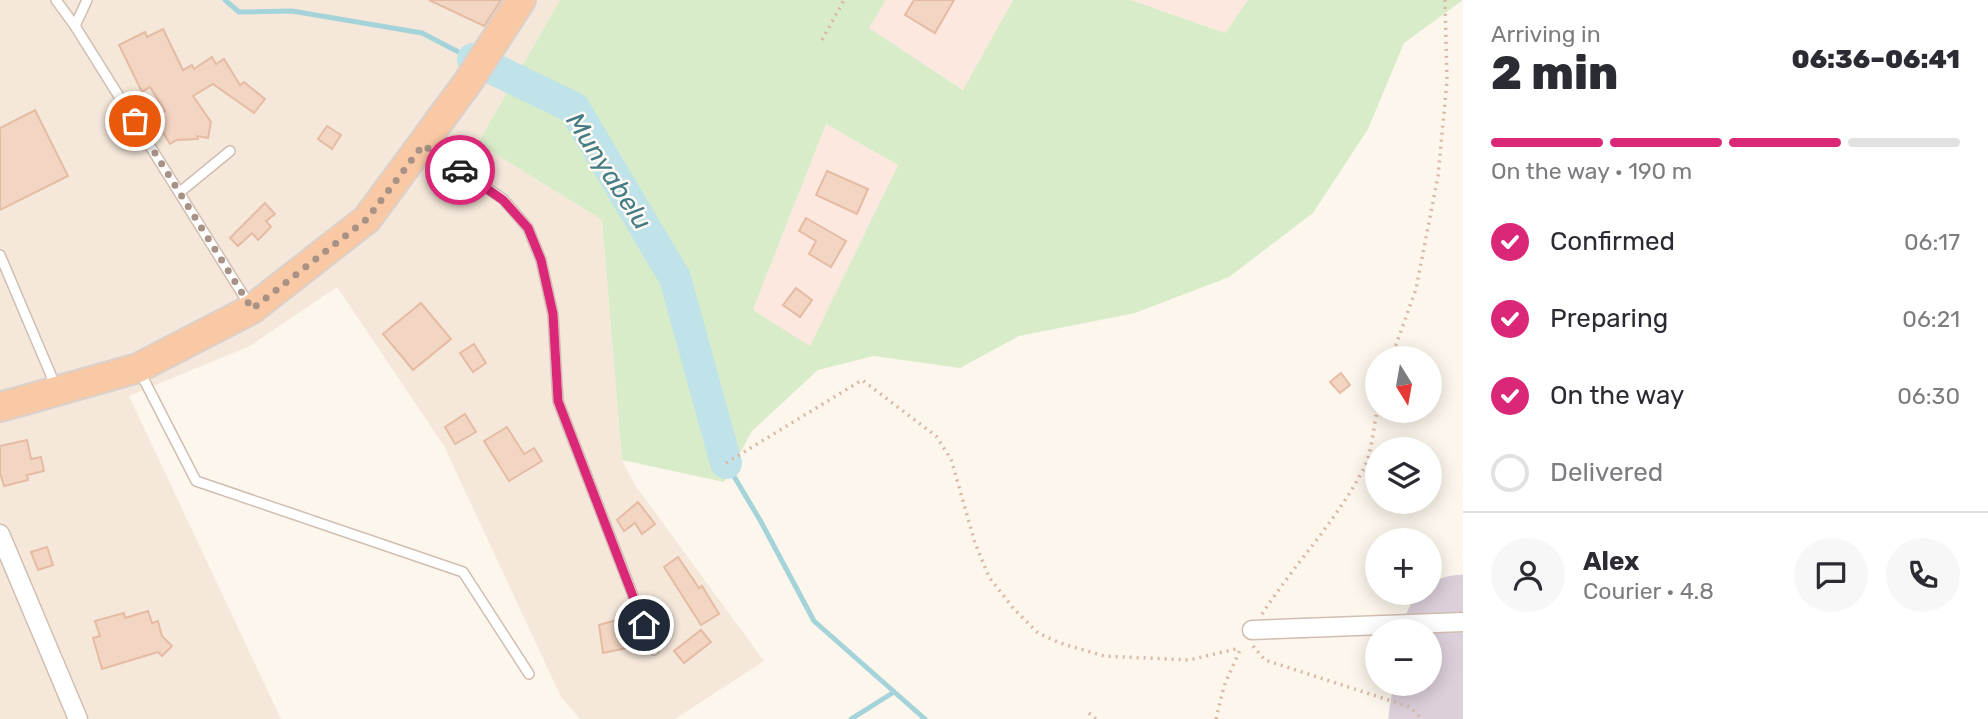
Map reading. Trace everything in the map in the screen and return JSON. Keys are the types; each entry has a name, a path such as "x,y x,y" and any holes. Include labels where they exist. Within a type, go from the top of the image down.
{"highway":[{"path":"0,407 138,368 252,309 367,219 468,82 520,0"}],"street":[{"path":"0,534 78,719"},
{"path":"1252,630 1463,622"}],"lane":[{"path":"56,0 75,26 252,309"},
{"path":"75,26 88,0"},
{"path":"423,145 503,200 528,228 541,260 553,314 558,401 654,650"},
{"path":"180,192 230,151"},
{"path":"0,255 58,392"},
{"path":"138,368 195,481 463,572 529,674"}],"path":[{"path":"822,40 844,0"},
{"path":"1396,346 1416,289 1438,176 1447,82 1445,0"},
{"path":"726,463 862,380 936,436 944,447 951,458 975,543 989,577 1013,608 1038,633 1060,643 1104,656 1189,660 1240,648 1224,686 1216,719"},
{"path":"1374,424 1364,468 1252,630 1253,646 1265,660 1410,708 1422,719"},
{"path":"1089,713 1096,719"}],"shaded area":[{"path":"0,0 560,0 478,143 602,220 622,460 635,485 764,661 675,719 580,719 561,697 444,446 337,287 250,346 129,396 281,719 0,719"},
{"path":"886,0 1013,0 964,90 868,28"},
{"path":"1131,0 1248,0 1225,33"},
{"path":"826,124 898,165 810,347 753,310"}],"green space":[{"path":"560,0 886,0 869,28 963,90 1013,0 1131,0 1225,33 1248,0 1463,0 1404,43 1368,129 1313,213 1229,277 1135,313 1019,336 960,368 874,356 818,370 752,431 724,482 622,460 602,220 478,143","holes":["826,124 898,165 810,346 753,310"]}],"building":[{"path":"429,0 501,0 484,26"},
{"path":"914,0 954,0 935,33 905,15"},
{"path":"163,29 183,70 192,65 194,69 212,57 216,64 224,59 240,85 244,82 265,99 254,113 213,84 193,96 211,122 208,138 197,136 198,139 177,140 170,144 154,118 165,111 150,87 142,92 119,45 145,32 147,37"},
{"path":"35,110 68,176 0,210 0,128"},
{"path":"327,126 341,135 332,149 318,139"},
{"path":"827,171 868,189 857,214 816,195"},
{"path":"265,203 275,214 266,221 271,227 258,240 252,233 238,246 230,238"},
{"path":"806,218 846,241 831,267 809,254 816,241 799,231"},
{"path":"796,288 812,300 800,317 783,305"},
{"path":"421,303 451,339 413,370 383,334"},
{"path":"474,344 486,363 473,372 460,353"},
{"path":"1341,373 1350,385 1340,393 1330,382"},
{"path":"465,414 476,432 455,444 445,427"},
{"path":"507,427 524,454 534,448 542,461 509,481 484,441"},
{"path":"27,440 31,459 41,457 44,471 27,475 28,480 4,486 0,473 0,446"},
{"path":"638,502 655,524 642,534 635,523 624,531 617,520"},
{"path":"47,547 53,565 38,570 31,552"},
{"path":"678,557 699,588 702,586 719,614 701,625 664,567"},
{"path":"148,611 152,623 158,621 162,636 172,646 162,656 158,652 102,669 93,638 100,636 95,621 124,613 125,618"},
{"path":"620,619 627,648 603,653 599,625"},
{"path":"701,630 711,642 684,663 674,651"}],"waterway":[{"name":"Munyabelu","path":"225,0 239,12 292,11 422,33 472,59"},
{"name":"Munyabelu","path":"473,59 574,108 675,278 726,463"},
{"path":"726,463 814,621 925,719"},
{"path":"851,719 894,692"}],"runway":[{"path":"1449,719 1463,635"}],"way so far":[{"path":"135,121 252,309 367,219 423,145 460,170"}],"route":[{"path":"460,170 503,200 528,228 541,260 553,314 558,401 644,625"}]}
